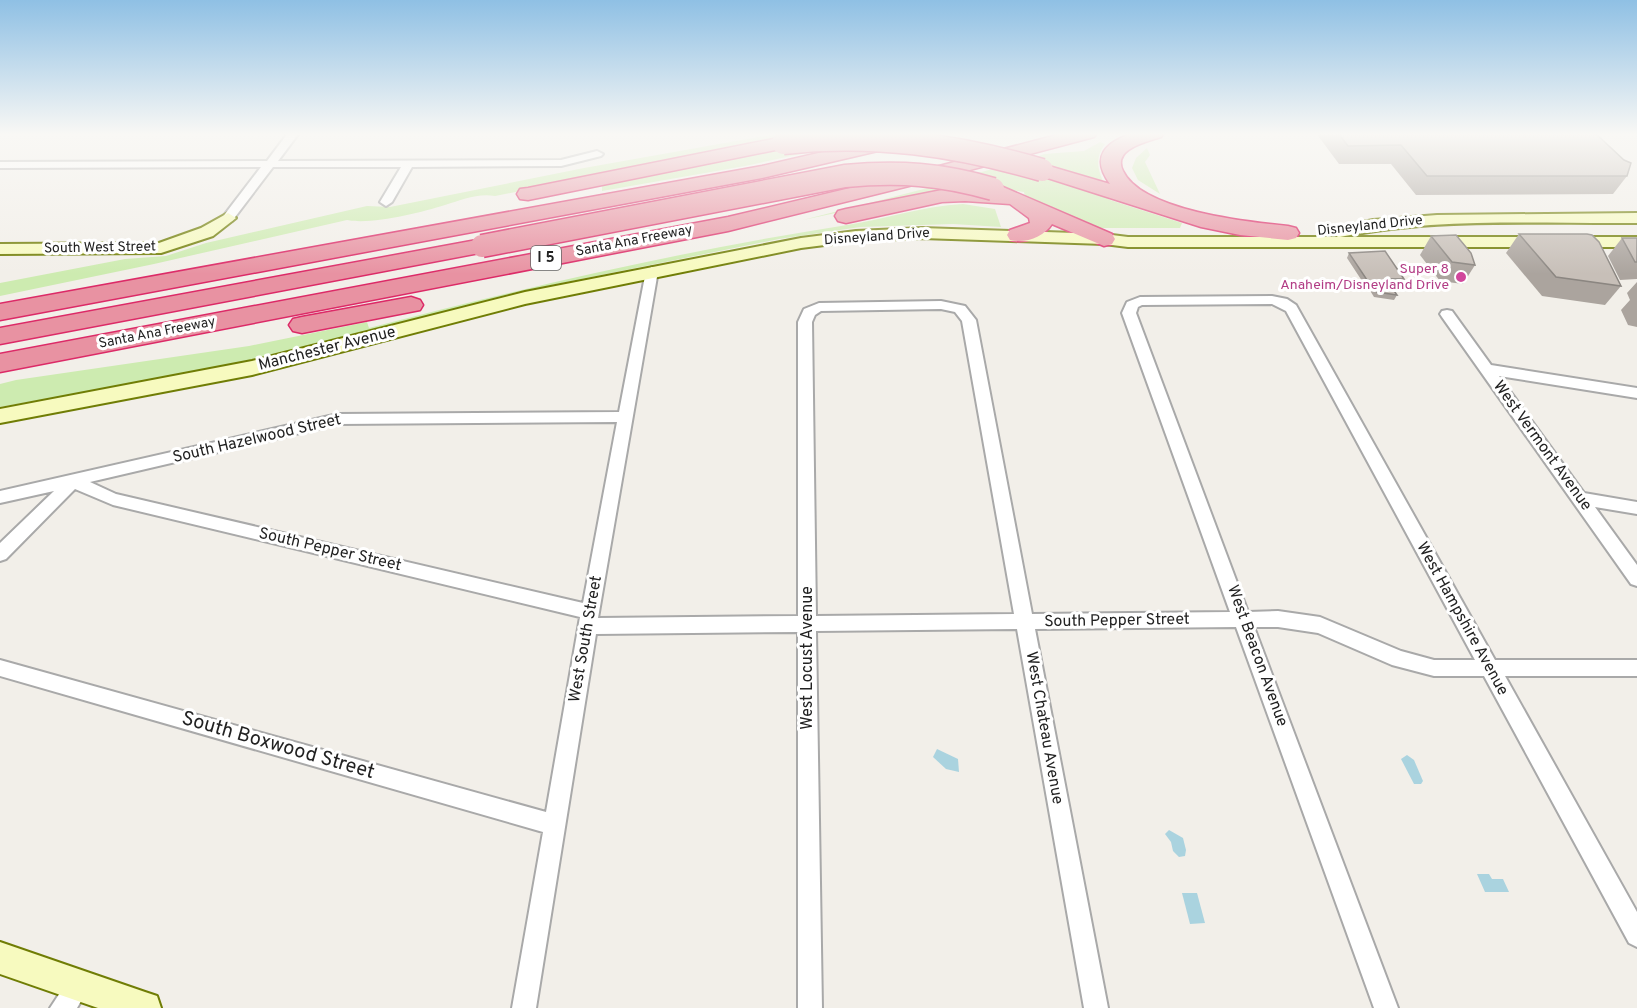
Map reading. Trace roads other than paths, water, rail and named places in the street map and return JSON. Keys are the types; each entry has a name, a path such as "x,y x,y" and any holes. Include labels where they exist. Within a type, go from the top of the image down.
{"highway":[{"path":"0,307 147,270 245,249 595,180"},
{"path":"0,312 722,180"},
{"path":"0,336 482,246 816,180"},
{"name":"Santa Ana Freeway","path":"0,365 728,224 911,180"},
{"path":"960,180 1010,197 1104,238"},
{"path":"1074,180 1224,225 1288,233"},
{"path":"1119,180 1125,189 1175,212"},
{"path":"0,365 47,369 352,317 942,196 1010,197 1040,216 1041,224 1035,230 1018,235"}],"street":[{"path":"228,218 259,180"},
{"path":"386,202 399,180"},
{"name":"South West Street","path":"0,249 162,248 207,232 228,218"},
{"name":"Disneyland Drive","path":"1104,238 1126,233 1345,231 1373,225 1437,220 1637,218"},
{"name":"Disneyland Drive","path":"652,271 778,246 856,236 921,232 1104,238 1128,243 1637,242"},
{"name":"Manchester Avenue","path":"0,416 252,368 516,301 652,271"},
{"name":"West South Street","path":"524,1008 589,619 652,271"},
{"name":"West Beacon Avenue","path":"1287,304 1272,300 1146,300 1132,305 1129,313 1386,1008"},
{"name":"West Hampshire Avenue","path":"1287,304 1637,935"},
{"name":"West Locust Avenue","path":"810,1008 805,322 812,310 830,306 941,305 960,309"},
{"name":"West Chateau Avenue","path":"960,309 969,320 1096,1008"},
{"name":"West Vermont Avenue","path":"1447,314 1637,579"},
{"path":"1487,369 1637,393"},
{"name":"South Hazelwood Street","path":"0,497 338,419 626,417"},
{"path":"0,554 53,503 72,481"},
{"name":"South Pepper Street","path":"72,481 113,499 589,619 808,624 1243,619 1306,622 1333,629 1383,653 1418,664 1449,669 1637,668"},
{"path":"1579,498 1637,508"},
{"name":"South Boxwood Street","path":"0,668 555,825"},
{"path":"0,958 70,996 145,1008"}],"water":[{"path":"937,749 958,759 959,772 946,769 933,757"},
{"path":"1407,755 1414,760 1423,781 1421,784 1414,784 1401,759"},
{"path":"1169,830 1183,838 1185,856 1179,857 1173,851 1171,842 1165,834"},
{"path":"1477,874 1489,874 1492,879 1503,879 1509,892 1485,892"},
{"path":"1182,893 1197,893 1205,923 1190,924"}],"place":[{"name":"Super 8 Anaheim/Disneyland Drive","path":"1461,277"}]}
